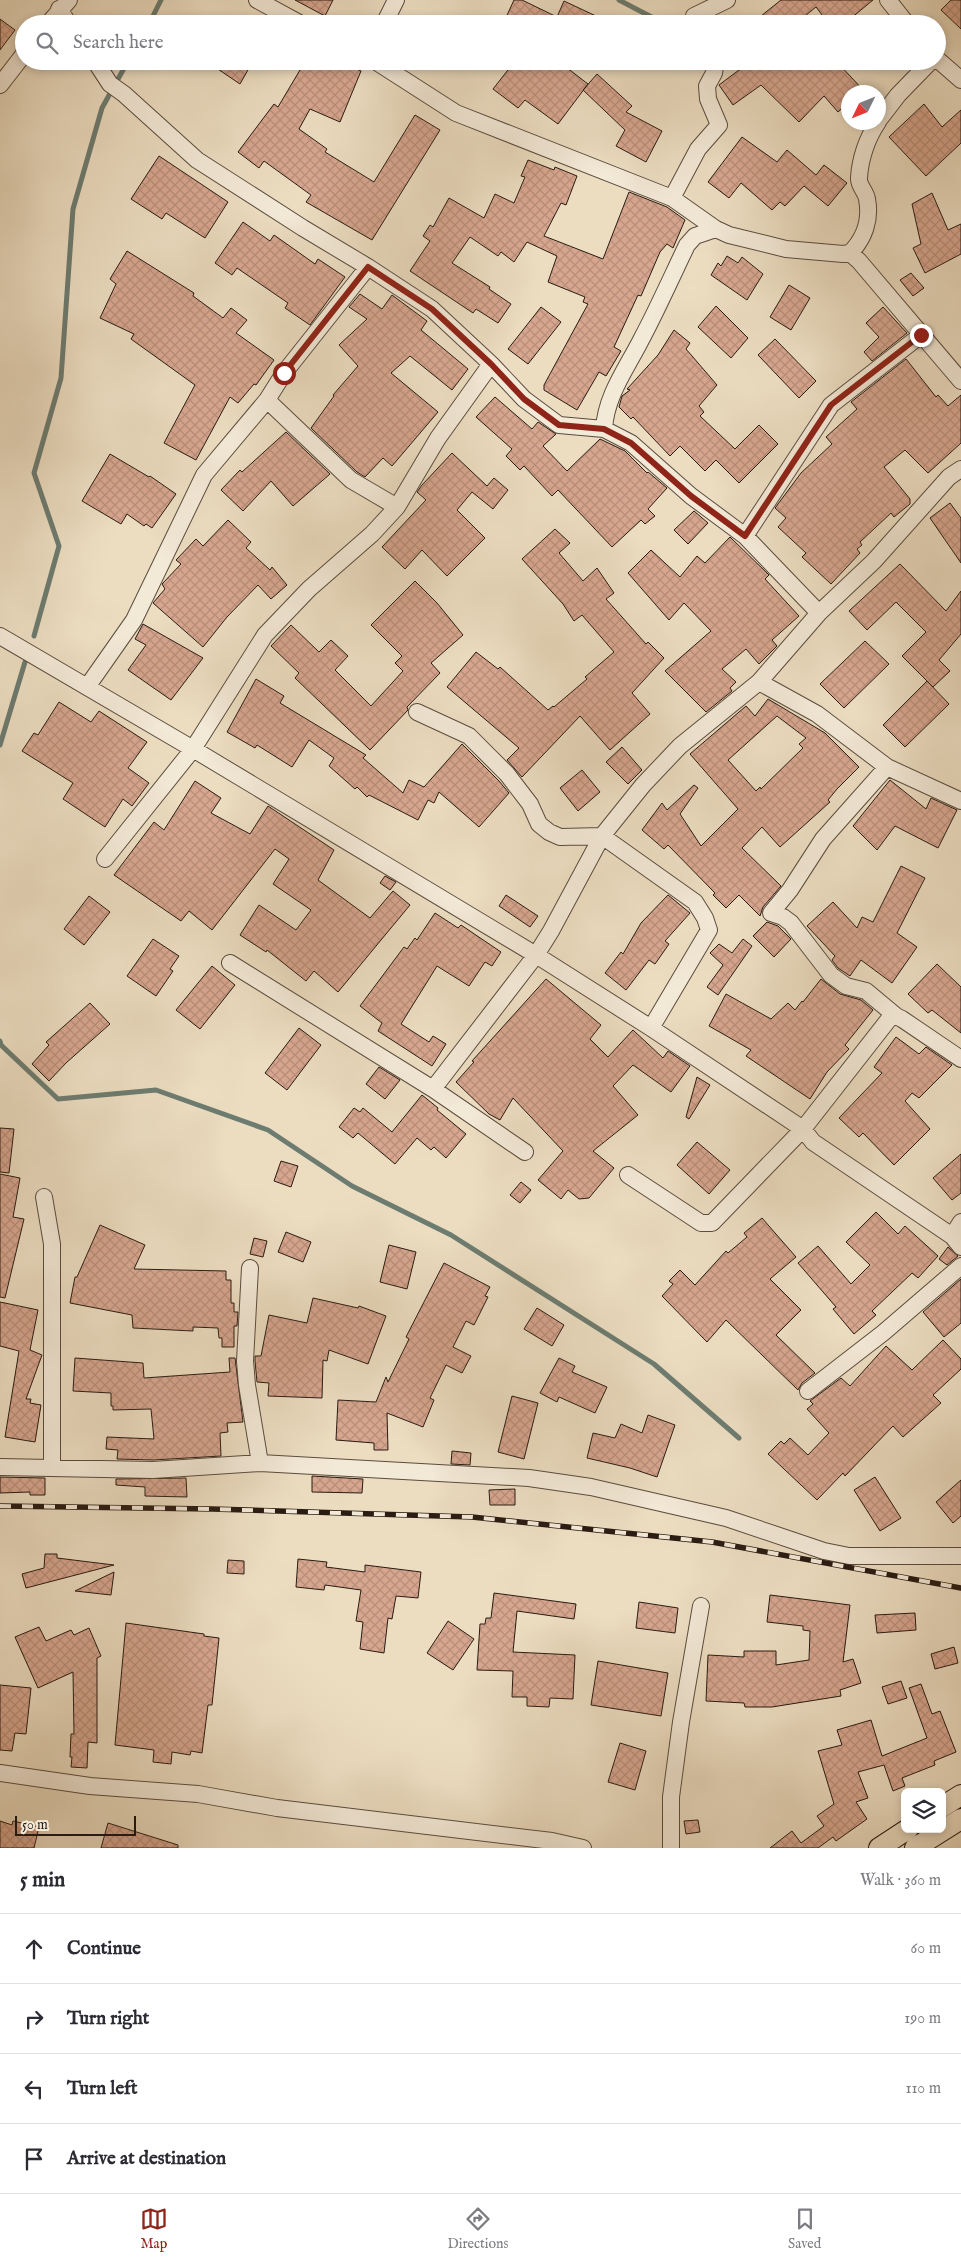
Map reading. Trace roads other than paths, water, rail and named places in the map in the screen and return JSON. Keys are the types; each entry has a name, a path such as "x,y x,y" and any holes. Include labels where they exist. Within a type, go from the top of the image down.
{"main road":[{"path":"946,1804 961,1795"},
{"path":"915,1848 961,1819"},
{"path":"880,1848 902,1833"}],"street":[{"path":"257,0 284,15"},
{"path":"388,15 396,0"},
{"path":"696,15 727,0"},
{"path":"888,0 900,15"},
{"path":"55,15 64,4"},
{"path":"0,85 15,66"},
{"path":"946,67 961,80"},
{"path":"101,70 110,84 124,94 196,160 432,309 491,364 524,399 559,425 604,429 631,443 691,496 745,536 819,613"},
{"path":"389,70 456,113 672,198 716,229 729,235 786,249 850,253 859,261 961,381"},
{"path":"672,198 698,149 719,125 708,99 707,86 714,70"},
{"path":"886,111 898,95 922,70"},
{"path":"850,253 860,242 867,228 868,199 858,180 868,135 872,130"},
{"path":"604,429 605,412 609,400 643,337 686,245 695,236 716,229"},
{"path":"87,687 134,620 204,475 267,400 284,373 368,267"},
{"path":"745,536 831,405 921,335"},
{"path":"105,859 194,749 265,635 310,589 372,534 397,507 438,438 491,364"},
{"path":"267,400 351,480 397,507"},
{"path":"433,1089 536,956 552,931 602,836 643,785 680,746 760,682 819,613 874,561 949,477 961,469"},
{"path":"0,636 194,749 536,956 651,1028 803,1129 813,1142 956,1241 961,1222"},
{"path":"760,682 816,714 887,767 961,801"},
{"path":"417,712 469,736 507,774 530,804 539,824 549,832 560,837 602,836 695,902 705,918 709,930 651,1028"},
{"path":"887,767 824,839 790,890 770,913 782,917 791,923 831,975 846,986 866,991 896,1016 961,1059"},
{"path":"230,963 433,1089 525,1152"},
{"path":"628,1175 701,1223 712,1223 803,1129 889,1020 896,1016"},
{"path":"44,1197 52,1244 52,1468"},
{"path":"808,1391 883,1334 961,1266"},
{"path":"250,1268 245,1361 247,1385 260,1463"},
{"path":"0,1467 153,1470 260,1463 529,1478 590,1487 726,1518 824,1551 849,1556 961,1556"},
{"path":"671,1848 671,1797 681,1722 702,1606"},
{"path":"0,1774 90,1786 198,1794 277,1808 552,1841 583,1848"}],"waterway":[{"path":"154,15 161,0"},
{"path":"619,0 648,15"},
{"path":"34,636 59,546 34,473 61,378 73,209 102,108 123,70"},
{"path":"0,745 25,662"},
{"path":"0,1041 1,1045 58,1099 156,1090 268,1130 352,1186 451,1235 654,1364 739,1438"}],"railway":[{"path":"0,1506 212,1509 472,1517 712,1542 961,1588"}]}
